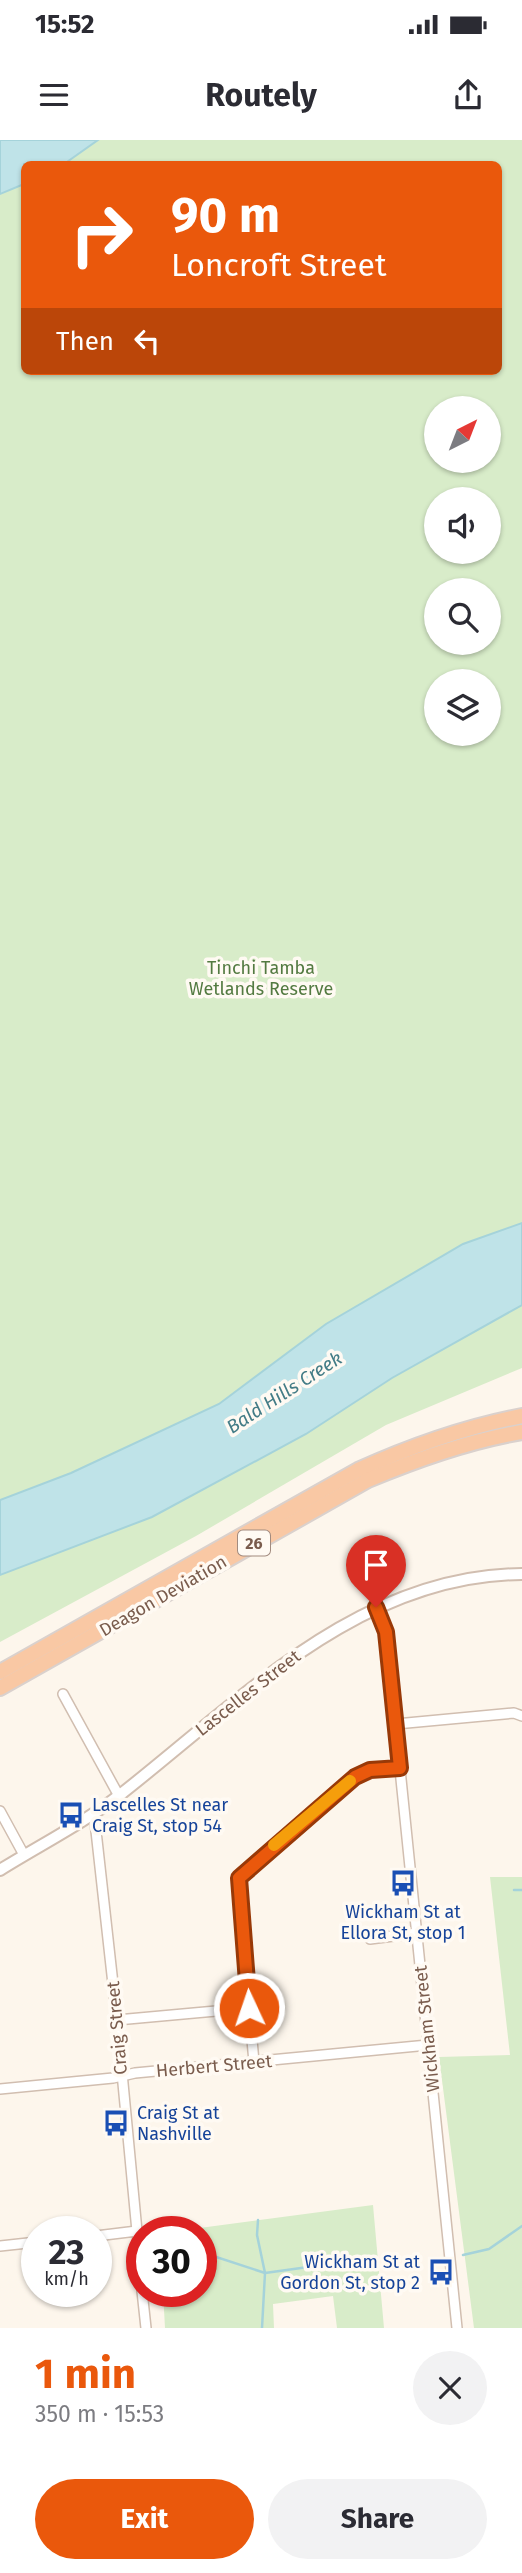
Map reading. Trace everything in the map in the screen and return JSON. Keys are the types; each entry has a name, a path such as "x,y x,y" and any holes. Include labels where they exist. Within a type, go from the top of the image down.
{"highway":[{"name":"Deagon Deviation","path":"0,1672 358,1470 452,1433 522,1416"},
{"name":"Deagon Deviation","path":"0,1688 368,1480 432,1454 522,1432"}],"street":[{"name":"Lascelles Street","path":"0,1870 119,1796 285,1662 325,1635 400,1597 475,1578 522,1574"},
{"name":"Wickham Street","path":"376,1607 386,1632 457,2328"},
{"path":"63,1694 119,1796"},
{"path":"396,1724 514,1713 522,1716"},
{"path":"254,2062 239,1878 355,1777 370,1770 400,1768"},
{"path":"0,1811 24,1855"},
{"name":"Craig Street","path":"94,1813 135,2216"},
{"path":"370,1939 416,1933"},
{"path":"117,2020 249,2008"},
{"name":"Herbert Street","path":"0,2090 135,2073 428,2045"},
{"path":"0,2246 21,2244"},
{"path":"144,2307 146,2328"}],"green space":[{"name":"Tinchi Tamba Wetlands Reserve","path":"98,140 522,140 522,1223 463,1244 326,1324 219,1404 71,1473 0,1500 0,194 21,185 21,375 502,375 502,161 68,161"},
{"path":"522,1305 522,1368 386,1425 196,1536 0,1642 0,1575 152,1517 306,1434 392,1378"},
{"path":"490,1877 522,1877 522,2328 474,2328 439,2057 510,2055"},
{"path":"373,2205 384,2328 337,2328 333,2296 273,2304 274,2328 165,2328 164,2307 217,2307 217,2226"}],"water":[{"path":"0,140 98,140 68,161 21,161 21,185 0,194"},
{"name":"Bald Hills Creek","path":"522,1223 522,1305 392,1378 306,1434 152,1517 0,1575 0,1500 71,1473 219,1404 326,1324 463,1244"}],"waterway":[{"path":"514,1890 522,1890"},
{"path":"258,2220 257,2235 265,2273 262,2328"},
{"path":"463,2255 489,2249 522,2226"},
{"path":"217,2257 265,2273 373,2258"}],"slow traffic":[{"path":"274,1845 350,1781"}],"place":[{"name":"Lascelles St near Craig St, stop 54","path":"71,1815"},
{"name":"Wickham St at Ellora St, stop 1","path":"403,1883"},
{"name":"Craig St at Nashville","path":"116,2123"},
{"name":"Wickham St at Gordon St, stop 2","path":"441,2272"}],"route":[{"path":"249,2008 239,1878 361,1772 400,1768 386,1632 376,1607"}]}
